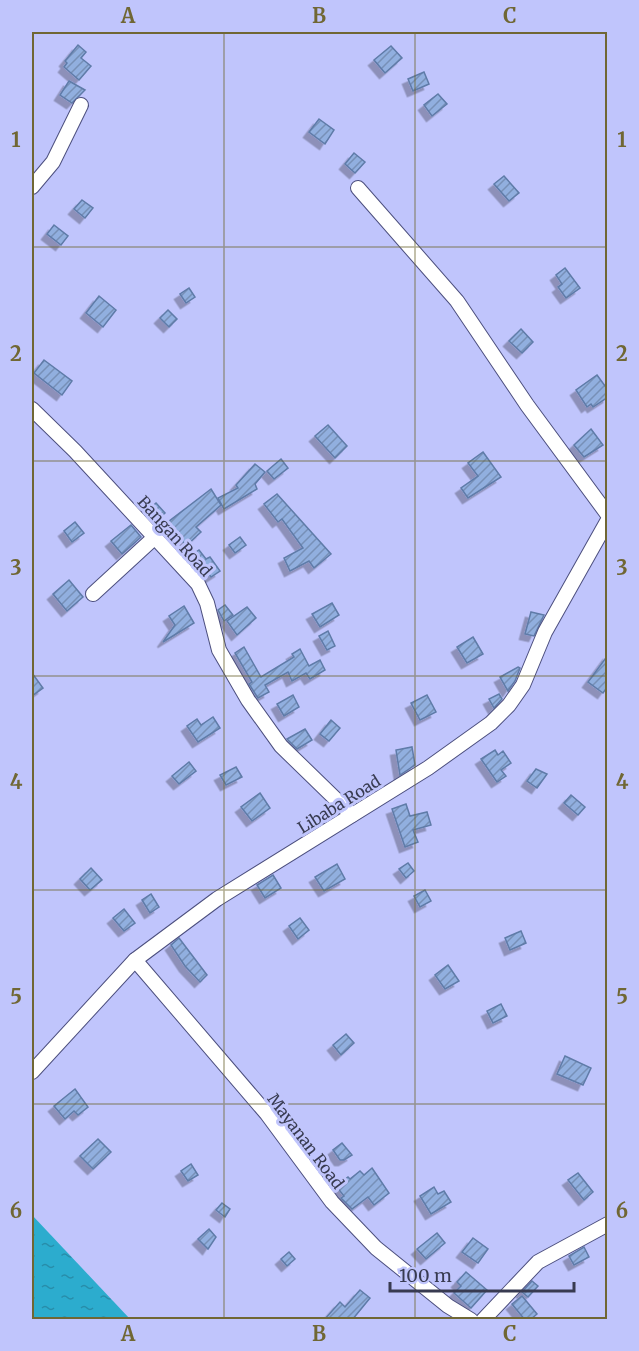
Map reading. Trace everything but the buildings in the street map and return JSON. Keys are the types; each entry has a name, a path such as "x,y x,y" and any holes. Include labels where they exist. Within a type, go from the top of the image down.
{"street":[{"path":"32,187 53,162 81,105"},
{"path":"358,188 457,301 527,405 608,515"},
{"name":"Bangan Road","path":"32,409 75,451 198,584 207,603 219,650 248,700 281,746 352,815"},
{"name":"Libaba Road","path":"32,1071 135,960 217,899 428,768 491,723 509,705 523,685 545,632 608,520"},
{"path":"93,594 155,537"},
{"name":"Mayanan Road","path":"135,960 267,1114 332,1202 375,1248 448,1306 471,1320"},
{"path":"483,1320 538,1262 608,1224"}],"water":[{"path":"32,1215 130,1319 32,1319"}]}
